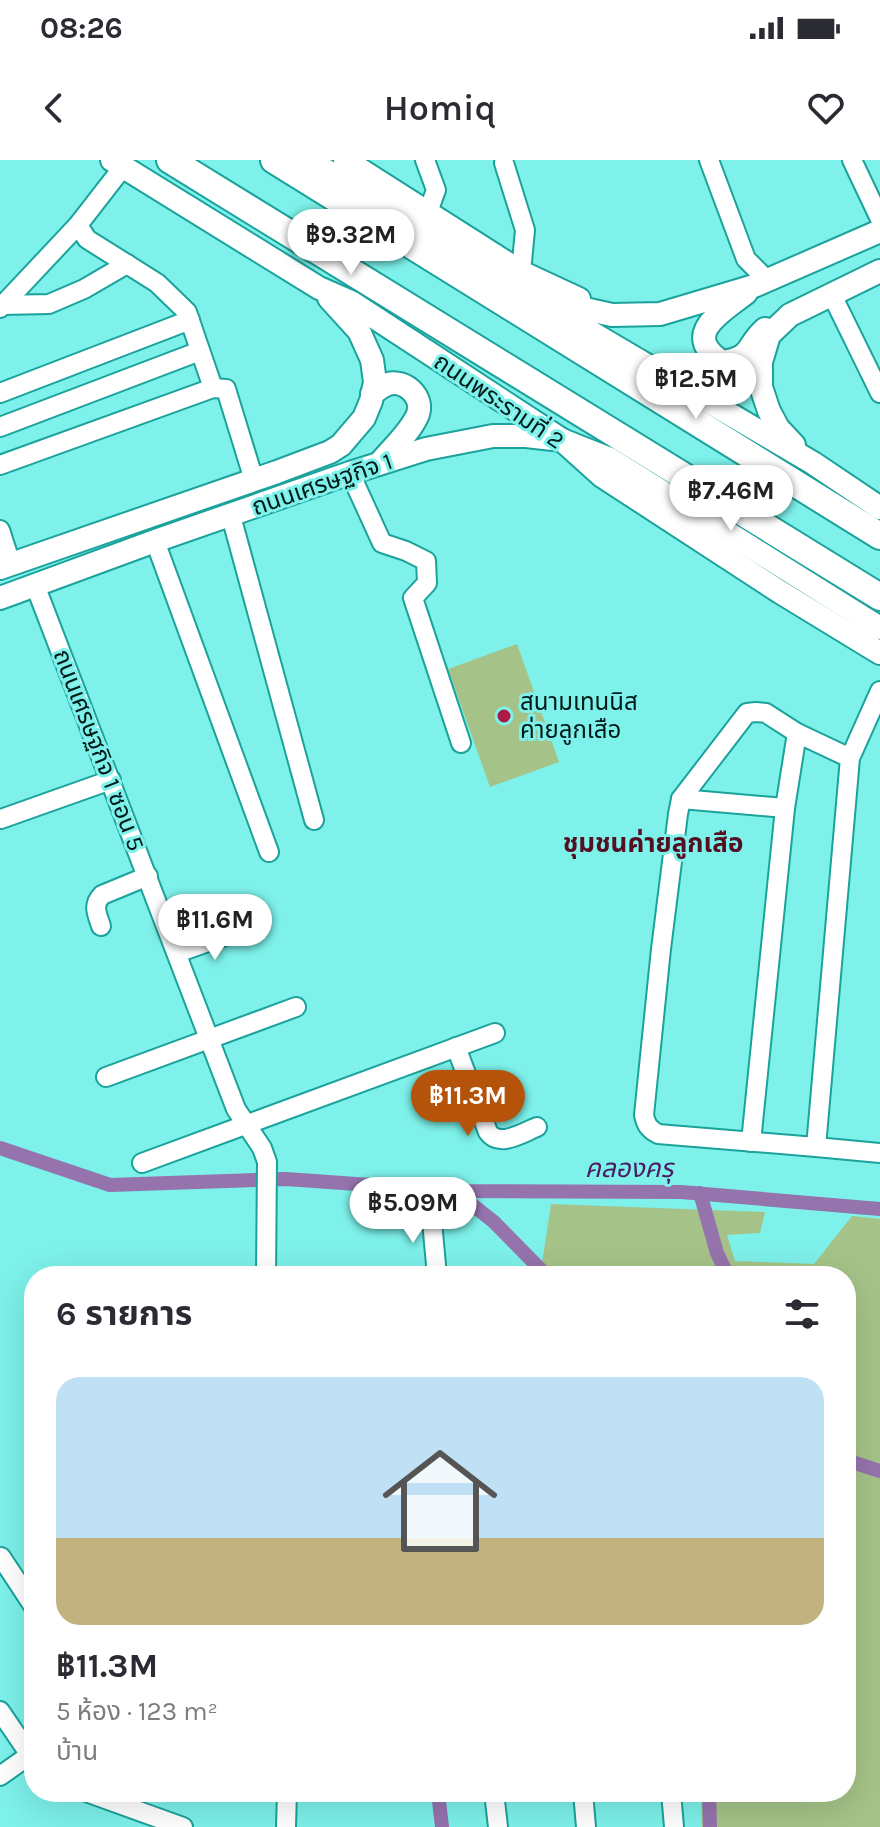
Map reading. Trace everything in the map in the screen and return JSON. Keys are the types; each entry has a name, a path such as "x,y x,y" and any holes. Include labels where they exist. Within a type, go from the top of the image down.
{"highway":[{"name":"ถนนพระรามที่ 2","path":"170,160 880,597"},
{"path":"274,160 880,536"}],"main road":[{"path":"309,160 521,272 612,315"},
{"path":"345,160 420,219 536,299 813,463 880,508"},
{"name":"ถนนพระรามที่ 2","path":"117,164 319,288 351,302 562,440 602,476 880,653"},
{"path":"536,299 612,315 660,314 764,282 880,231"},
{"path":"764,282 710,321 704,338 709,353 722,362 740,360 766,328 880,271"},
{"name":"ถนนเศรษฐกิจ 1","path":"6,566 254,480 341,445 364,418 375,382 372,360 359,331 319,288"},
{"path":"790,315 769,335 761,362 760,384 778,428 813,463"},
{"path":"372,394 385,385 398,383 412,391 419,404 414,422 379,464"},
{"name":"ถนนเศรษฐกิจ 1","path":"0,598 155,541 426,449 493,436 526,436 562,440 610,459 880,628"}],"street":[{"path":"420,219 436,190 425,160"},
{"path":"709,160 746,259 764,282"},
{"path":"852,160 880,219"},
{"path":"504,163 525,230 521,272"},
{"path":"1,307 78,225 117,164"},
{"path":"78,225 87,239 157,283 187,312 213,388"},
{"path":"1,307 49,304 84,289 127,264"},
{"path":"832,295 880,393"},
{"path":"0,393 190,320"},
{"path":"0,427 200,351"},
{"path":"0,465 213,388 226,389 254,480"},
{"path":"350,473 382,543 426,561 427,583 413,598 461,743"},
{"path":"231,516 314,820"},
{"path":"0,530 6,566"},
{"path":"155,541 269,852"},
{"name":"ถนนเศรษฐกิจ 1 ซอน 5","path":"35,585 236,1109 262,1148 267,1162 266,1266"},
{"path":"816,1147 850,758 873,725 880,691"},
{"path":"850,758 797,733 766,713 747,713 681,799 661,949 644,1115 649,1129 658,1134 880,1153"},
{"path":"751,1142 785,808 797,733"},
{"path":"1,819 111,780"},
{"path":"681,799 785,808"},
{"path":"101,926 95,903 98,899 148,876"},
{"path":"177,953 239,931"},
{"path":"106,1077 296,1007"},
{"path":"142,1163 495,1033"},
{"path":"456,1047 492,1137 501,1140 537,1127"},
{"path":"431,1210 436,1266"},
{"path":"1,1557 24,1592"},
{"path":"0,1711 22,1764"},
{"path":"114,1802 183,1827"},
{"path":"286,1827 287,1802"},
{"path":"495,1802 498,1827"},
{"path":"584,1802 586,1827"},
{"path":"672,1802 674,1827"}],"green space":[{"name":"สนามเทนนิส ค่ายลูกเสือ","path":"517,644 559,762 490,787 448,669"},
{"path":"551,1204 765,1212 760,1233 727,1235 735,1261 814,1264 852,1216 880,1219 880,1827 702,1827 701,1802 856,1802 856,1266 542,1266"}],"waterway":[{"name":"คลองครุ","path":"0,1148 110,1185 286,1179 455,1191 681,1192 880,1209"},
{"path":"455,1191 494,1222 537,1266"},
{"path":"700,1193 723,1266"},
{"path":"856,1463 880,1471"},
{"path":"439,1802 442,1827"},
{"path":"709,1802 710,1827"}],"place":[{"name":"สนามเทนนิส ค่ายลูกเสือ","path":"504,716"}],"district":[{"name":"ชุมชนค่ายลูกเสือ","path":"653,843"}]}
